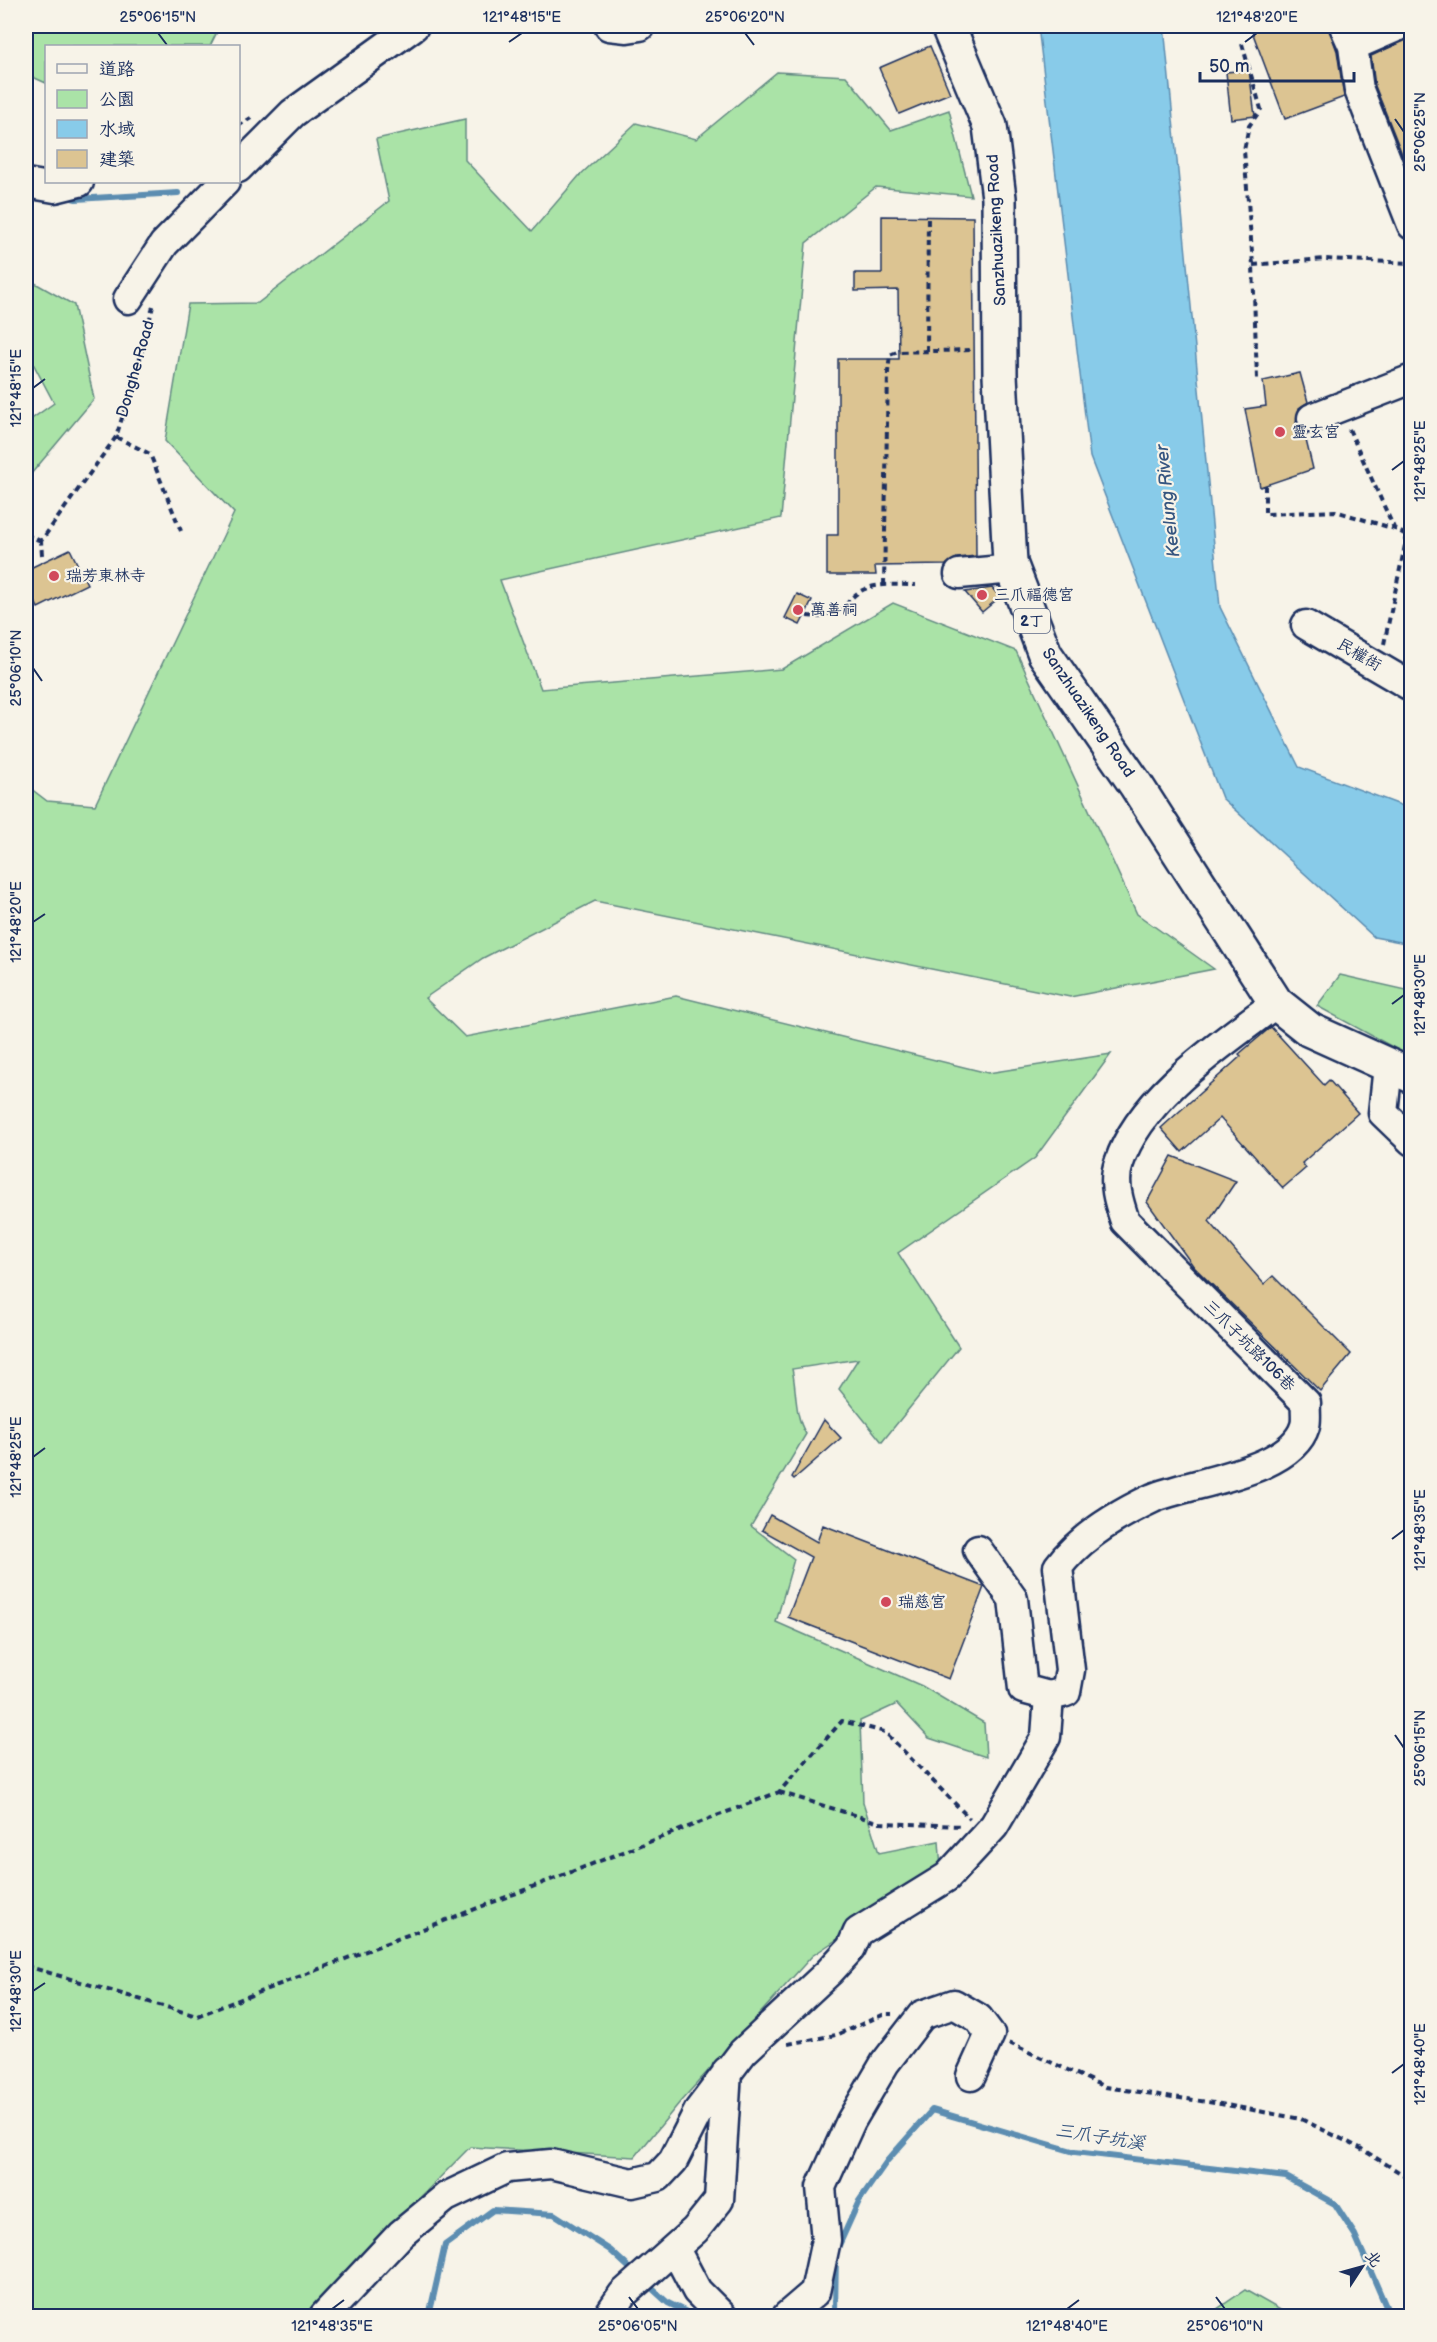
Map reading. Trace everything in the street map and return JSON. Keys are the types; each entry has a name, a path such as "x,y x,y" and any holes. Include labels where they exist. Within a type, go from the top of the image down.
{"main road":[{"name":"Sanzhuazikeng Road","path":"948,26 990,126 999,198 1001,349 1010,551 1013,569 1045,654 1136,785 1276,1003 1310,1030 1400,1071"}],"street":[{"path":"240,142 293,113 414,26"},
{"path":"609,26 627,28 640,26"},
{"path":"1399,26 1348,36 1359,90 1412,225"},
{"path":"240,166 293,113"},
{"path":"26,183 55,188 75,183"},
{"path":"141,302 164,244 224,183"},
{"path":"1322,414 1412,379"},
{"path":"959,574 1013,569"},
{"name":"民權街","path":"1306,625 1379,665 1412,687"},
{"name":"三爪子坑路106巷","path":"1049,1696 1066,1692 1070,1670 1058,1568 1071,1550 1091,1534 1154,1498 1237,1476 1290,1448 1305,1426 1306,1403 1125,1221 1117,1195 1118,1164 1137,1126 1187,1070 1276,1003"},
{"path":"1400,1071 1383,1113 1412,1142"},
{"path":"324,2316 401,2234 446,2197 507,2168 551,2164 632,2183 658,2177 673,2161 699,2110 735,2062 829,1972 850,1948 858,1932 946,1877 980,1833 994,1826 1046,1737 1049,1696 1023,1689 1013,1599 978,1550"},
{"path":"787,2316 815,2292 826,2240 821,2187 851,2121 885,2063 922,2015 954,2004 978,2018 990,2034 971,2076"},
{"path":"608,2316 641,2278 695,2230 719,2200 735,2062"},
{"path":"675,2248 697,2291 722,2316"}],"path":[{"path":"1242,44 1261,109 1249,126 1244,150 1253,265 1257,380"},
{"path":"927,351 928,215"},
{"path":"1253,265 1324,259 1412,263"},
{"name":"Donghe Road","path":"41,541 116,437 136,374 141,302"},
{"path":"884,585 890,355 897,351 1001,349"},
{"path":"1322,414 1395,529"},
{"path":"116,437 150,454 181,531"},
{"path":"1264,485 1265,514 1335,511 1395,529 1409,537 1379,665"},
{"path":"26,535 41,541 42,555"},
{"path":"807,616 820,617 846,608 852,597 861,589 884,585 916,585"},
{"path":"26,1966 197,2016 779,1792 842,1721 885,1732 980,1833"},
{"path":"779,1792 880,1823 980,1833"},
{"path":"735,2062 837,2035 885,2014 922,2015"},
{"path":"990,2034 1105,2086 1301,2119 1360,2148 1412,2180"}],"green space":[{"path":"26,26 220,26 210,45 45,45 45,83 26,74"},
{"path":"777,72 846,76 891,130 949,110 971,196 876,187 806,243 781,518 500,580 541,689 782,669 893,603 1016,651 1137,914 1214,969 1070,997 595,901 483,958 425,998 465,1037 676,996 988,1073 1111,1054 1035,1158 898,1253 959,1347 882,1442 839,1389 858,1359 792,1369 799,1419 806,1434 751,1526 794,1559 776,1622 922,1686 984,1723 986,1757 929,1738 897,1704 860,1721 863,1802 879,1853 939,1841 941,1870 812,1956 680,2102 635,2157 470,2147 303,2316 26,2316 26,785 47,801 95,805 234,513 165,441 188,304 258,303 389,201 376,139 465,119 465,160 532,231 579,176 636,123 696,139"},
{"path":"26,278 74,305 94,399 31,474 26,474 26,423 54,403 26,350"},
{"path":"1340,975 1411,991 1411,1057 1317,1006"},
{"path":"1245,2290 1291,2316 1207,2316"}],"water":[{"name":"Keelung River","path":"1038,26 1164,26 1220,607 1299,767 1411,809 1411,944 1374,937 1222,798 1090,457"}],"building":[{"path":"1250,26 1328,26 1337,51 1344,97 1285,119"},
{"path":"1412,37 1412,179 1375,86 1371,56"},
{"path":"930,46 950,93 899,114 879,68"},
{"path":"1249,70 1255,116 1231,119 1226,72"},
{"path":"882,216 973,217 976,556 957,558 946,565 875,566 876,575 827,575 827,535 838,535 838,359 899,359 898,290 855,291 855,273 882,273"},
{"name":"靈玄宮","path":"1300,373 1308,402 1299,408 1296,423 1308,434 1305,436 1313,469 1260,487 1245,409 1266,406 1263,381"},
{"name":"瑞芳東林寺","path":"70,549 87,584 38,608 26,581 26,570"},
{"name":"三爪福德宮","path":"992,588 1000,597 982,612 965,592"},
{"name":"萬善祠","path":"797,594 812,601 800,625 785,618"},
{"path":"1271,1027 1324,1085 1329,1080 1358,1113 1302,1163 1306,1168 1283,1188 1220,1118 1182,1152 1161,1128"},
{"path":"1172,1156 1236,1181 1209,1221 1264,1284 1273,1276 1351,1354 1320,1391 1194,1267 1147,1202"},
{"path":"824,1420 841,1438 794,1479 792,1477"},
{"name":"瑞慈宮","path":"770,1515 817,1542 823,1525 984,1587 949,1679 788,1617 811,1557 762,1530"}],"waterway":[{"path":"65,196 76,199 178,193"},
{"name":"三爪子坑溪","path":"829,2316 835,2313 836,2252 859,2201 887,2161 932,2110 1075,2152 1286,2177 1335,2204 1355,2235 1387,2309 1395,2316"},
{"name":"三爪子坑溪","path":"429,2316 445,2245 493,2210 554,2214 610,2250 636,2274"},
{"name":"三爪子坑溪","path":"646,2283 668,2303 695,2316"}],"place":[{"name":"靈玄宮","path":"1280,432"},
{"name":"瑞芳東林寺","path":"54,576"},
{"name":"三爪福德宮","path":"982,595"},
{"name":"萬善祠","path":"798,610"},
{"name":"瑞慈宮","path":"886,1602"}]}
